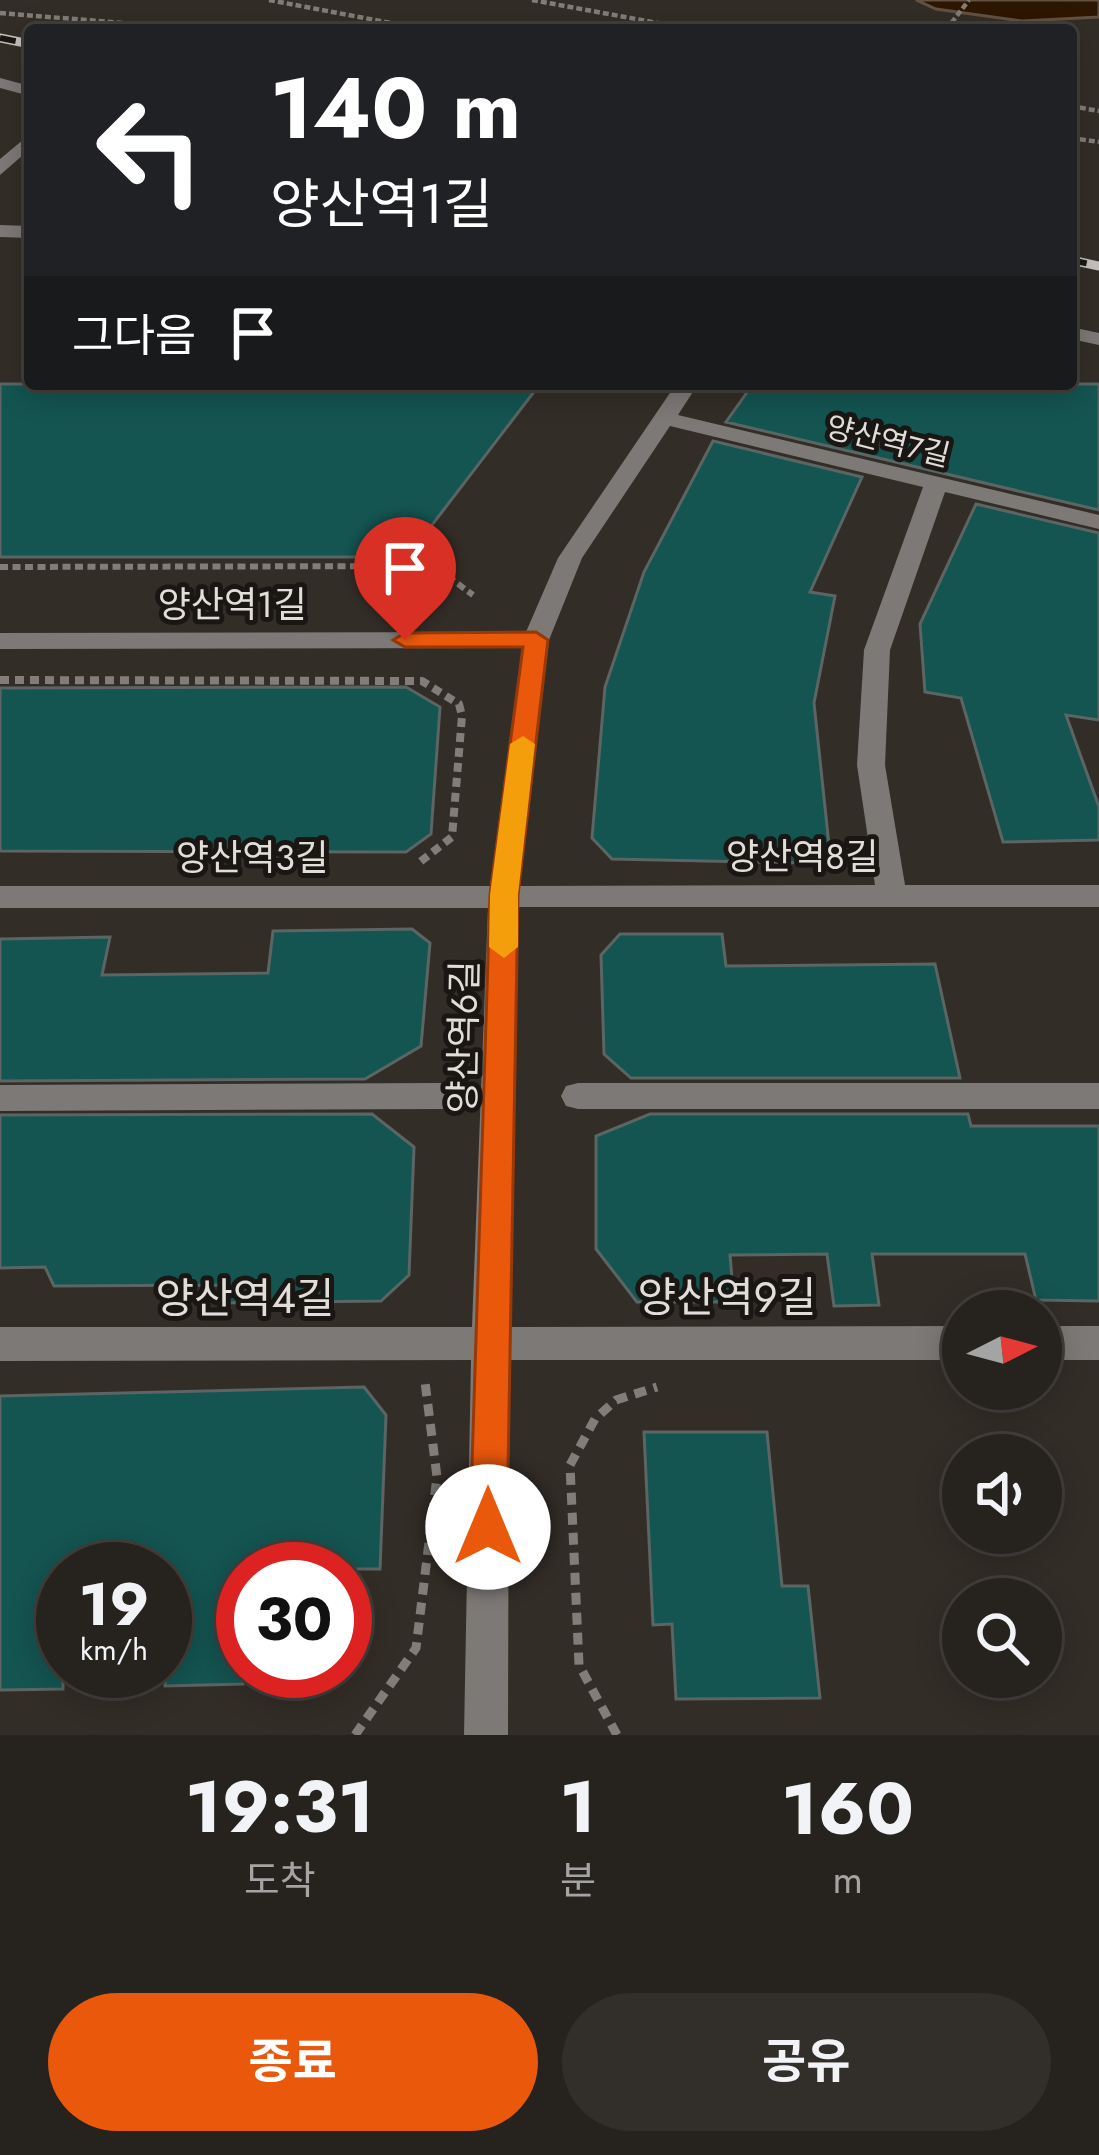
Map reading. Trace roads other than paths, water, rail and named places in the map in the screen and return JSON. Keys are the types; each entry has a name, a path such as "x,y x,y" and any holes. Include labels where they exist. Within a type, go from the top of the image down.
{"street":[{"path":"0,169 24,145"},
{"name":"양산역6길","path":"486,1735 490,1341 504,895 536,640 570,558 683,390"},
{"name":"양산역7길","path":"664,418 1099,522"},
{"path":"892,896 871,765 877,650 936,484"},
{"name":"양산역1길","path":"0,640 536,640"},
{"name":"양산역8길","path":"504,895 1099,896"},
{"name":"양산역3길","path":"0,897 504,895"},
{"path":"0,1098 442,1096"},
{"path":"578,1096 1099,1096"},
{"name":"양산역9길","path":"490,1341 942,1343"},
{"name":"양산역4길","path":"0,1344 490,1341"},
{"path":"1062,1343 1099,1343"}],"railway":[{"path":"0,38 24,43"},
{"path":"1077,261 1099,266"}]}
